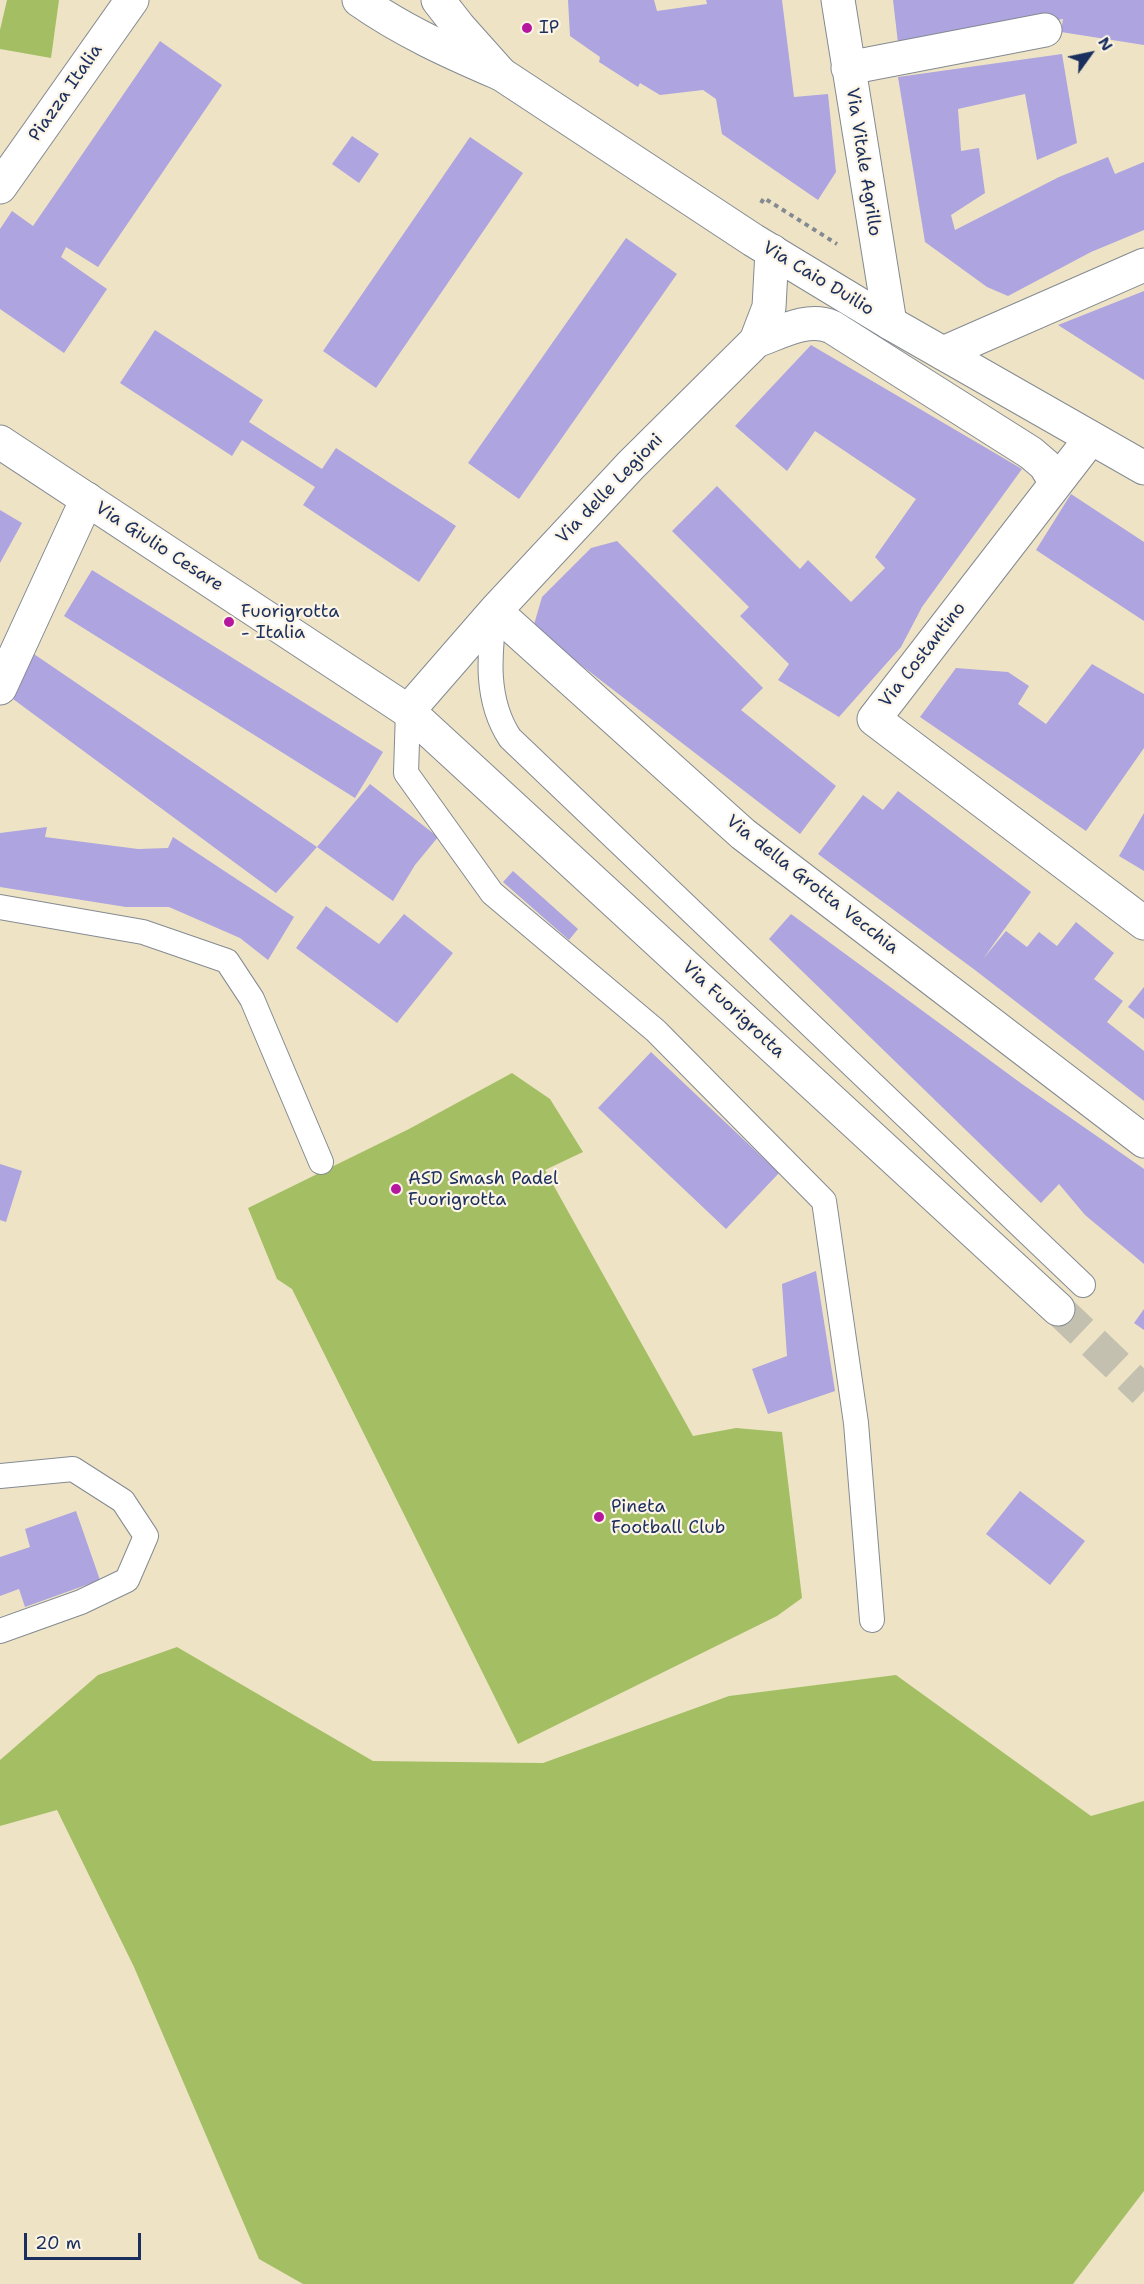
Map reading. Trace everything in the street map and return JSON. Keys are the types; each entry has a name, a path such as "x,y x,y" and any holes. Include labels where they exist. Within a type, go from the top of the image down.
{"street":[{"name":"Piazza Italia","path":"0,187 132,0"},
{"path":"359,0 383,17 439,47 501,74"},
{"path":"438,0 501,74"},
{"name":"Via Vitale Agrillo","path":"838,0 890,323"},
{"path":"848,68 1045,30"},
{"name":"Via Caio Duilio","path":"501,74 772,251 890,323 1144,468"},
{"name":"Via delle Legioni","path":"408,711 495,611 630,465 756,341 769,307 772,251"},
{"path":"944,353 1144,265"},
{"path":"756,341 808,324 825,323 1031,453 1046,465 1056,483"},
{"name":"Via Costantino","path":"1091,438 874,719 1144,923"},
{"name":"Via Giulio Cesare","path":"0,441 408,711"},
{"path":"0,687 87,500"},
{"name":"Via della Grotta Vecchia","path":"495,611 743,834 1144,1142"},
{"name":"Via Fuorigrotta","path":"408,711 1058,1310"}],"lane":[{"path":"495,611 491,642 493,697 496,712 510,738 1083,1285"},
{"path":"408,711 406,773 492,893 656,1031 824,1201 856,1423 872,1620"},
{"path":"0,907 143,932 227,961 252,999 321,1162"},
{"path":"0,1476 73,1469 123,1501 146,1536 127,1580 81,1602 0,1631"}],"green space":[{"path":"7,0 59,0 51,58 0,49 0,30"},
{"name":"Pineta Football Club","path":"512,1073 550,1099 583,1152 545,1170 693,1436 736,1428 782,1432 802,1598 777,1616 518,1744 292,1289 277,1279 248,1208 409,1129"},
{"path":"177,1647 373,1761 543,1763 729,1696 896,1675 1091,1816 1144,1801 1144,2191 1073,2284 303,2284 259,2259 134,1967 57,1810 0,1826 0,1760 98,1675"}],"building":[{"path":"568,0 654,0 657,11 707,4 706,0 782,0 794,97 828,94 836,172 818,200 722,134 716,99 703,90 660,95 640,83 638,87 599,62 600,57 570,36"},
{"path":"893,0 1144,0 1144,45 1061,32 1063,19 898,43"},
{"path":"160,41 222,85 98,267 66,247 61,257 107,289 64,353 0,309 0,229 12,211 33,226"},
{"path":"1062,54 1077,143 1037,160 1025,94 958,109 961,151 979,148 985,193 951,215 955,230 1059,177 1108,157 1115,174 1144,162 1144,230 1091,252 1008,296 987,287 925,242 898,77"},
{"path":"352,136 379,154 359,183 332,164"},
{"path":"470,137 523,173 376,388 323,351"},
{"path":"626,238 677,274 519,499 468,463"},
{"path":"1144,291 1144,380 1058,325"},
{"path":"155,330 263,400 249,422 322,469 336,448 456,526 419,582 303,505 315,487 242,440 232,456 120,383"},
{"path":"811,345 1022,469 922,607 901,647 839,717 778,680 789,664 740,616 749,607 672,531 717,486 800,569 808,560 851,602 885,568 875,557 916,499 815,431 787,471 735,426"},
{"path":"1071,494 1144,542 1144,621 1036,550"},
{"path":"0,510 22,523 0,563"},
{"path":"617,541 763,688 741,710 836,786 800,834 533,628 542,597 591,548"},
{"path":"92,570 383,752 355,798 64,616"},
{"path":"31,652 317,847 276,893 13,699"},
{"path":"1092,664 1144,694 1144,748 1086,831 920,717 956,668 1008,672 1029,686 1018,704 1046,724"},
{"path":"370,784 438,837 415,865 393,901 317,847"},
{"path":"898,791 1031,892 983,959 1006,931 1027,947 1039,932 1057,946 1076,922 1114,953 1094,979 1123,1001 1107,1022 1144,1051 1144,1101 975,970 818,854 863,795 883,810"},
{"path":"1144,813 1144,871 1119,856"},
{"path":"47,827 45,837 138,849 168,848 173,837 294,917 268,960 240,938 169,907 126,907 0,887 0,833"},
{"path":"513,871 578,929 569,940 503,882"},
{"path":"326,906 379,944 404,914 453,953 397,1023 296,948"},
{"path":"791,914 1022,1084 1144,1169 1144,1264 1085,1215 1059,1184 1041,1203 769,939"},
{"path":"1144,987 1144,1019 1128,1007"},
{"path":"651,1052 779,1173 726,1229 598,1108"},
{"path":"0,1164 22,1171 6,1222 0,1220"},
{"path":"816,1271 835,1391 768,1414 752,1369 787,1356 782,1284"},
{"path":"1144,1309 1144,1330 1134,1323"},
{"path":"1020,1491 1085,1541 1050,1585 986,1534"},
{"path":"76,1511 100,1580 25,1607 19,1589 0,1596 0,1557 30,1547 25,1529"}],"tunnel":[{"path":"1058,1309 1144,1391"}],"place":[{"name":"IP","path":"527,28"},
{"name":"Fuorigrotta - Italia","path":"229,622"},
{"name":"ASD Smash Padel Fuorigrotta","path":"396,1189"},
{"name":"Pineta Football Club","path":"599,1517"}]}
